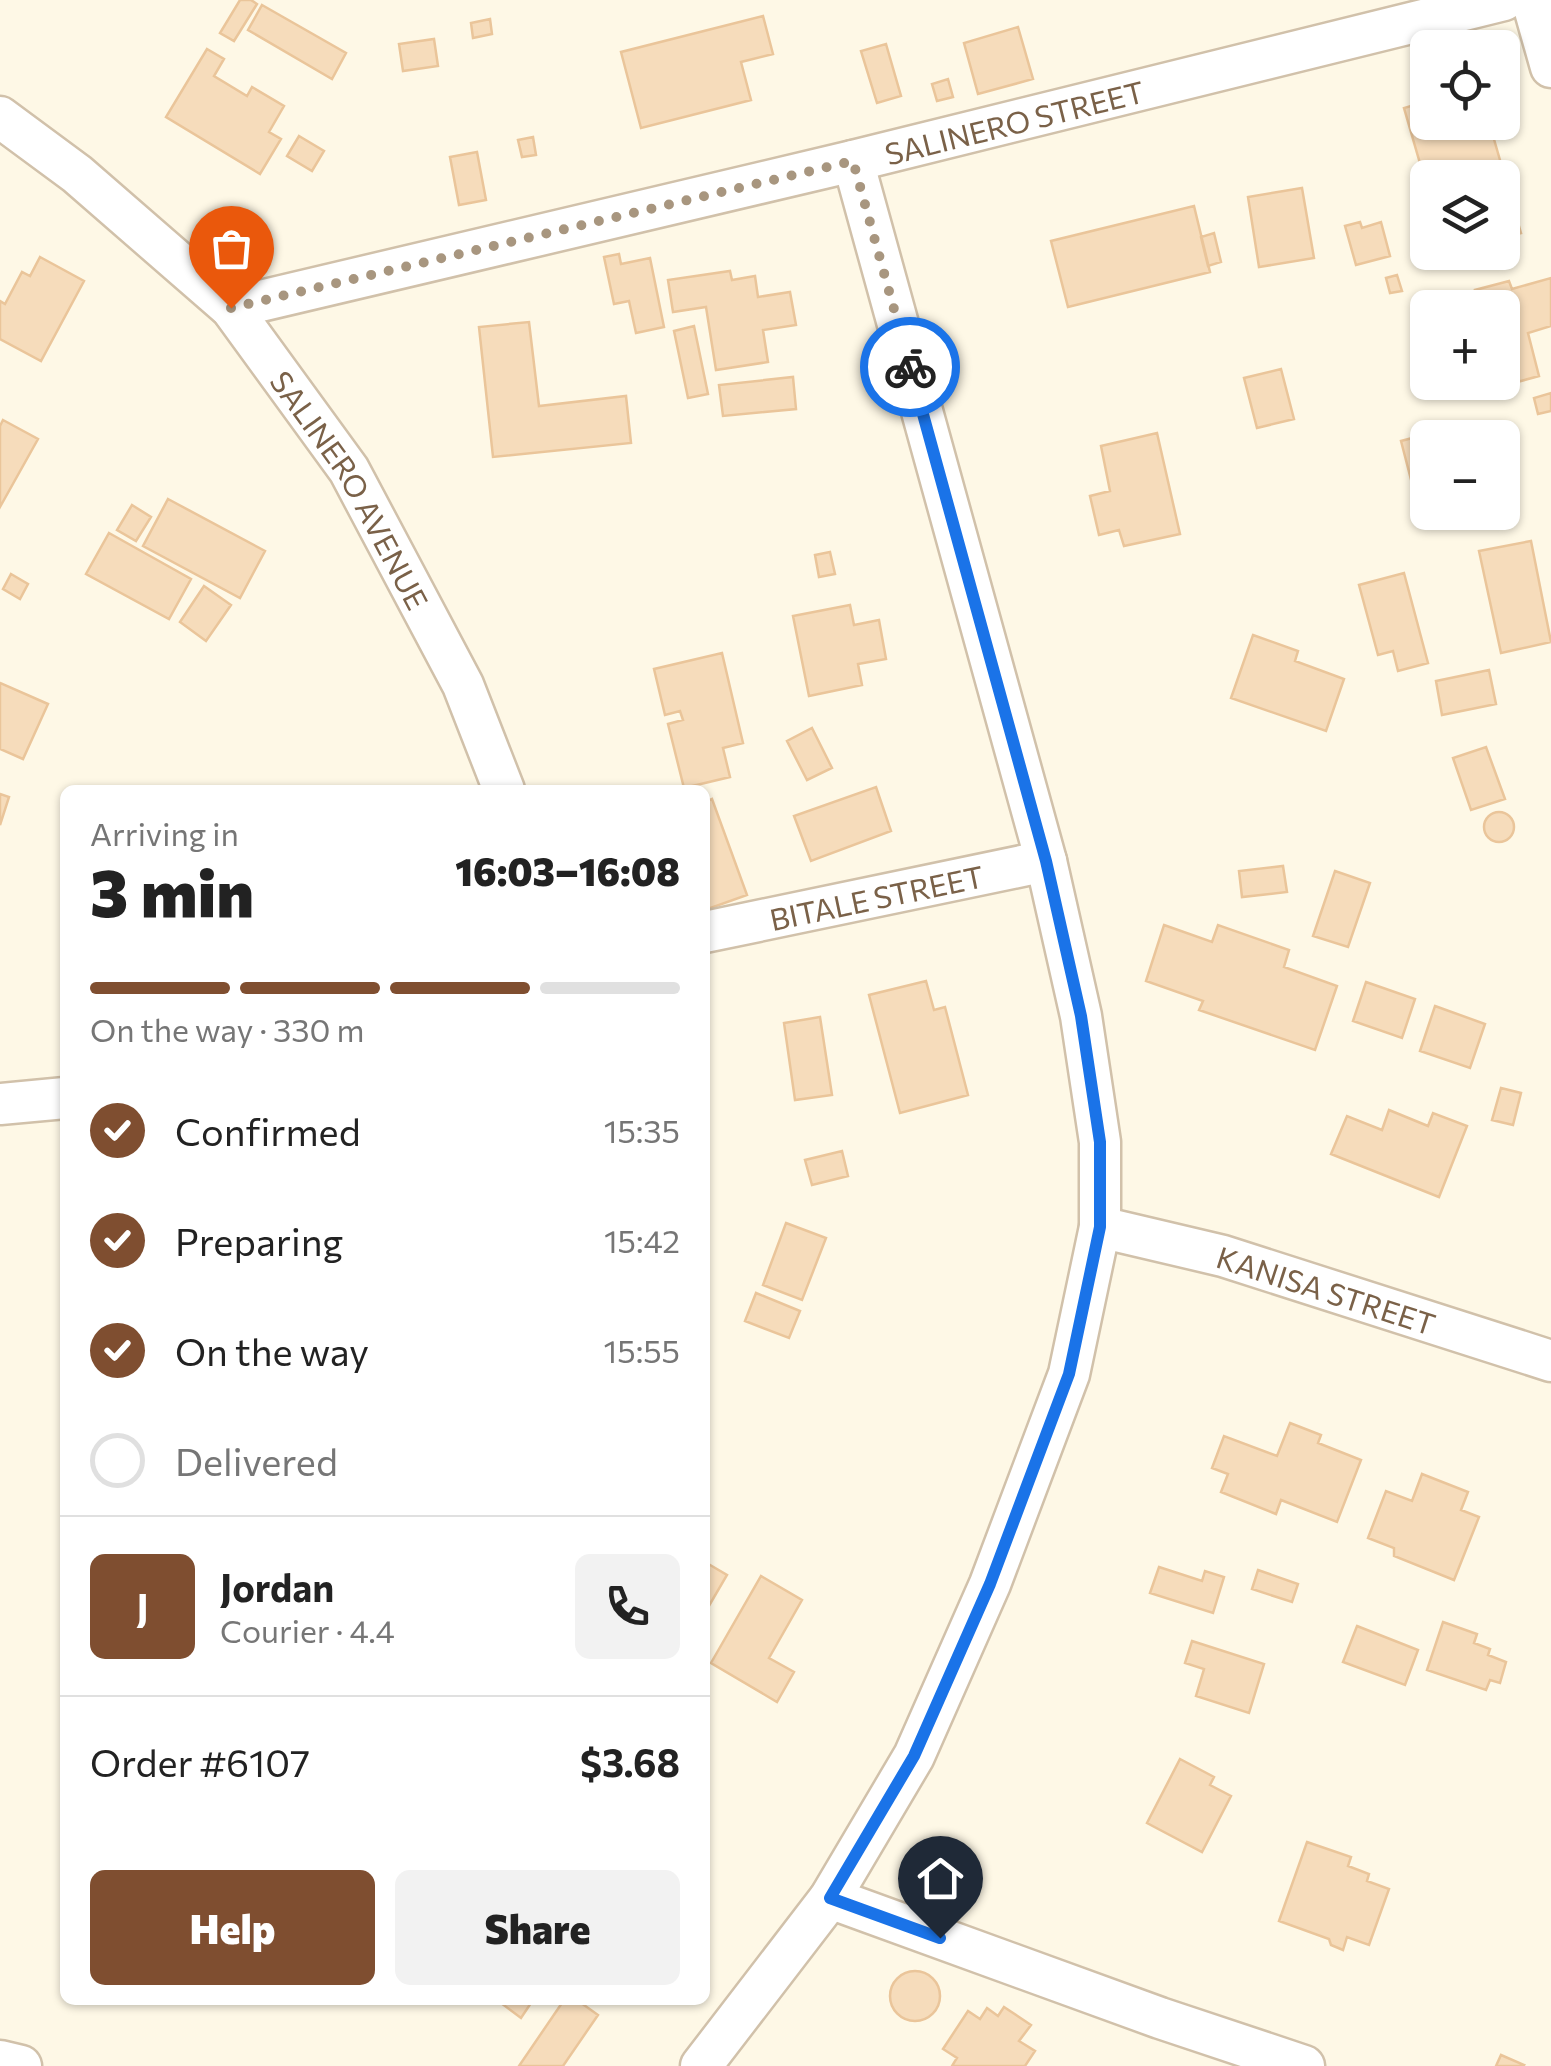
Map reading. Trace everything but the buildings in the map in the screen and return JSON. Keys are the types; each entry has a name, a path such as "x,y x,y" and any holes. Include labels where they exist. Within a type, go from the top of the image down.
{"street":[{"name":"SALINERO STREET","path":"231,308 853,161 1504,0"},
{"path":"1532,0 1551,67"},
{"name":"SALINERO AVENUE","path":"0,117 77,174 231,308 350,470 462,685 502,785"},
{"path":"701,2066 830,1898 914,1756 990,1584 1069,1374 1100,1227 1100,1142 1081,1016 1046,861 853,161"},
{"name":"BITALE STREET","path":"710,931 1046,861"},
{"path":"0,1104 60,1098"},
{"name":"KANISA STREET","path":"1100,1227 1223,1256 1551,1361"},
{"path":"830,1898 1304,2066"},
{"path":"0,2061 21,2066"}],"way so far":[{"path":"231,308 853,161 910,367"}],"route":[{"path":"910,367 1046,861 1081,1016 1100,1142 1100,1227 1069,1374 990,1584 914,1756 830,1898 940,1938"}]}
